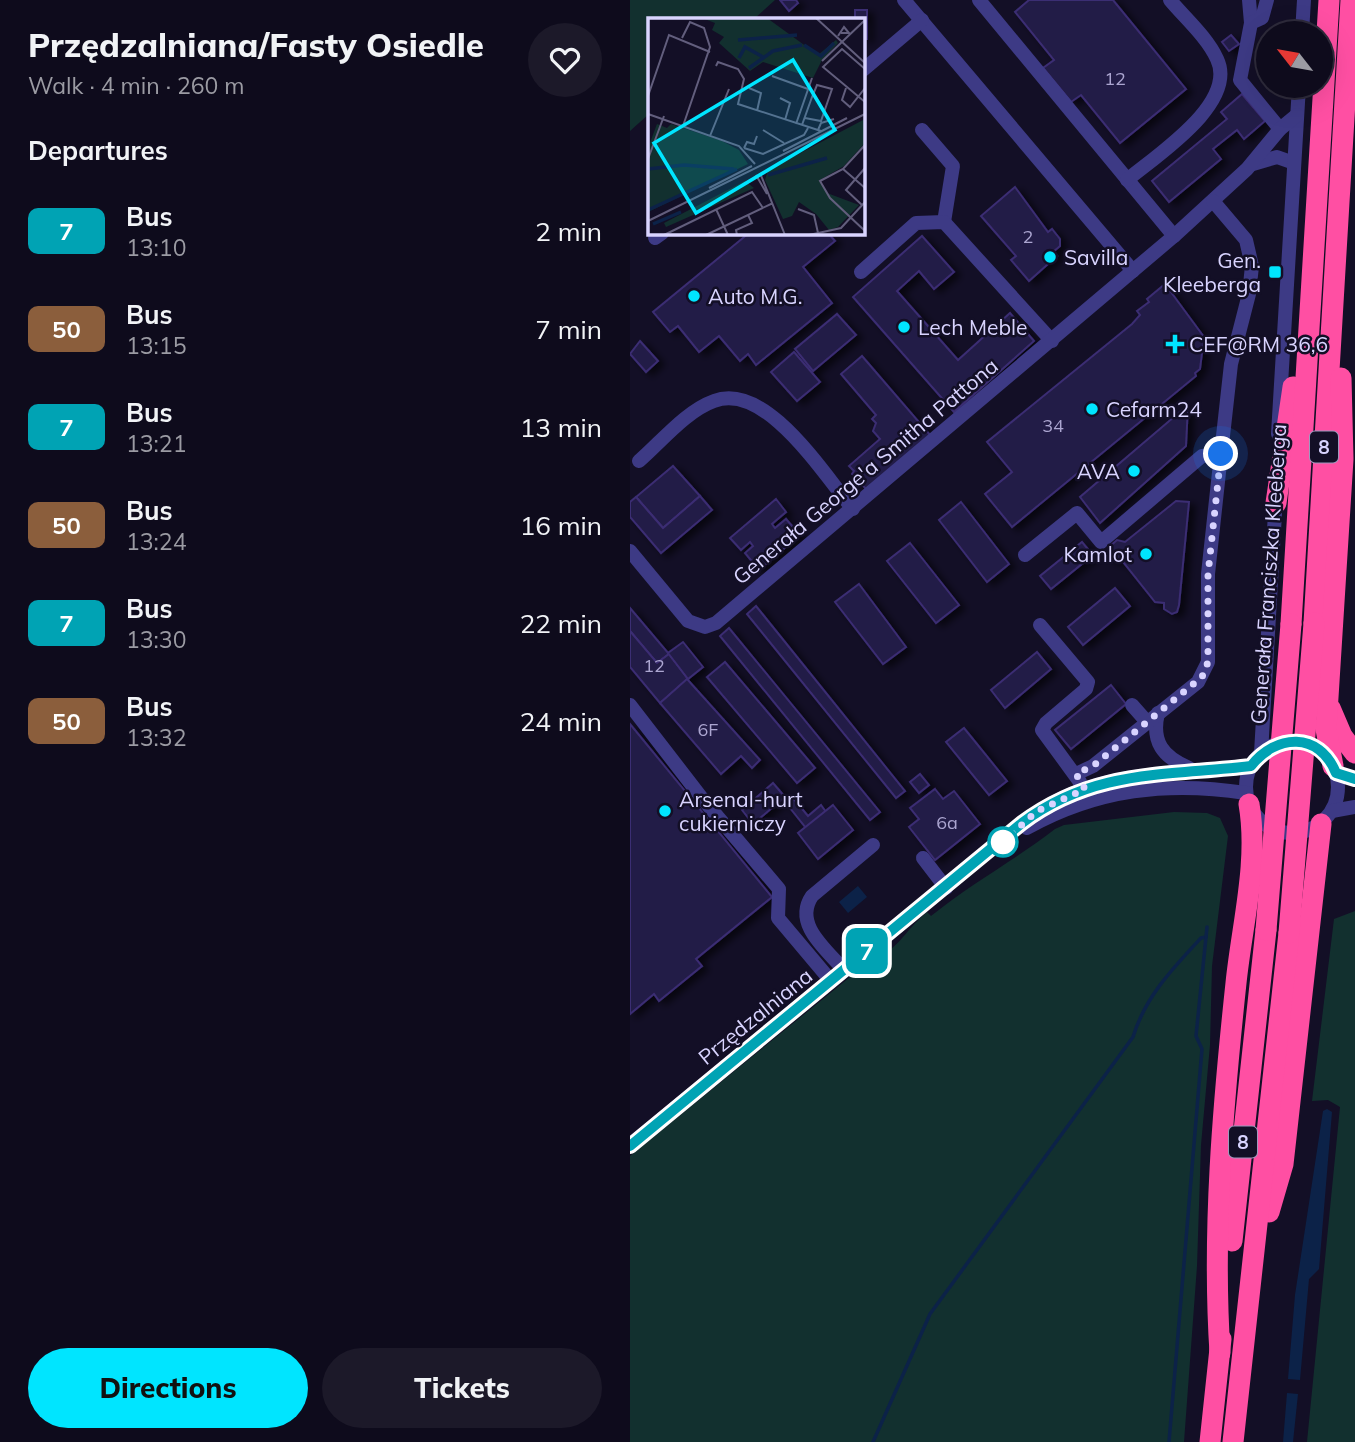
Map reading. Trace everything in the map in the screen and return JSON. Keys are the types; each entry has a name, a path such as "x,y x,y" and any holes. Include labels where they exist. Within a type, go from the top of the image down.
{"highway":[{"path":"1317,21 1318,0"},
{"name":"Generała Franciszka Kleeberga","path":"1210,1442 1266,930 1291,624 1329,0"},
{"name":"8","path":"1233,1442 1289,933 1314,623 1351,0"},
{"path":"1347,77 1355,36"},
{"path":"1320,98 1321,121"},
{"path":"1334,270 1343,310 1340,383 1343,459 1326,739 1335,769"},
{"path":"1276,503 1311,278"},
{"path":"1329,702 1342,736 1355,753"},
{"path":"1220,1353 1216,1298 1222,1157 1236,983 1253,849 1248,798"},
{"path":"1254,1265 1283,1164 1326,817"}],"street":[{"path":"904,0 1133,271"},
{"path":"979,0 1174,236"},
{"path":"1127,180 1207,111 1220,89 1221,71 1217,58 1170,0"},
{"path":"1249,0 1251,23 1240,80 1280,129"},
{"path":"1251,23 1262,18 1267,0"},
{"path":"1303,21 1304,0"},
{"path":"864,69 922,20"},
{"path":"1261,753 1298,98"},
{"name":"Generała George'a Smitha Pattona","path":"630,551 688,621 705,627 726,615 1174,236 1252,164 1280,129 1297,115"},
{"path":"922,130 953,166 944,222"},
{"path":"1252,164 1264,158 1278,157 1294,163"},
{"path":"1076,774 1093,766 1198,682 1208,662 1208,574 1231,364 1250,294 1252,266 1246,240 1213,201"},
{"path":"861,272 916,223 944,222 1052,341"},
{"path":"639,461 698,410 715,400 737,398 758,405 776,418 853,509"},
{"path":"1025,555 1077,513 1101,542 1202,456 1221,454"},
{"path":"1040,625 1088,682 1086,689 1046,723 1042,730 1085,789"},
{"path":"630,705 779,889 778,918 831,981"},
{"path":"1132,705 1152,717"},
{"path":"1152,717 1158,743 1171,761 1190,769"},
{"path":"1326,817 1339,788 1335,769 1326,756 1306,743 1282,742 1261,753 1251,766 1248,798 1263,823 1286,833 1310,830 1326,817 1355,807"},
{"name":"Przędzalniana","path":"630,1145 1004,841 1037,811 1107,781 1190,769 1251,766"},
{"path":"1335,769 1355,779"},
{"name":"Przędzalniana","path":"1004,841 1057,812 1115,793 1197,785 1248,798"},
{"path":"844,971 805,922 806,905 812,896 873,845"},
{"path":"923,858 946,888"}],"green space":[{"path":"630,0 775,0 755,18 648,18 648,115 630,131"},
{"path":"1174,812 1207,813 1220,818 1228,836 1212,966 1197,1266 1184,1442 630,1442 630,1156 866,964 887,952 927,912 931,916 1055,829 1064,825"},
{"path":"1355,911 1355,1442 1307,1442 1340,1107 1328,1100 1312,1101 1334,919"}],"water":[{"path":"858,886 867,897 848,913 839,902"},
{"path":"1327,1109 1332,1112 1319,1269 1309,1279 1300,1380 1288,1379 1295,1295 1323,1111"},
{"path":"1287,1393 1298,1394 1293,1442 1283,1442"}],"building":[{"path":"780,0 796,0 798,3 789,11"},
{"path":"1029,0 1113,0 1186,89 1120,143 1081,95 1071,102 1043,68 1054,60 1015,12"},
{"path":"855,10 867,10 867,39 864,39 864,18 855,18"},
{"path":"1231,35 1239,44 1229,51 1222,42"},
{"path":"1242,94 1265,121 1244,139 1237,130 1213,149 1221,159 1169,202 1152,181 1227,119 1221,112"},
{"path":"1015,187 1048,232 1052,229 1060,239 1060,246 1053,252 1057,256 1029,281 1011,260 1016,256 981,216"},
{"path":"748,234 829,234 835,241 803,267 832,303 756,365 748,354 740,361 719,336 699,352 678,326 670,332 653,312"},
{"name":"Lech Meble","path":"922,236 954,272 934,289 919,271 897,291 958,360 1010,313 1034,341 954,412 853,297"},
{"name":"Cefarm24","path":"1165,284 1204,337 1200,369 1195,373 1196,376 1012,527 985,494 1012,472 987,442 1132,324 1140,315 1137,311"},
{"path":"837,314 856,335 813,371 795,349"},
{"path":"640,341 658,361 646,372 630,354"},
{"path":"794,352 820,382 797,401 771,372"},
{"path":"862,356 931,436 866,489 852,474 854,471 849,466 880,439 873,431 876,423 872,419 876,415 841,374"},
{"name":"AVA","path":"1188,405 1186,446 1100,523 1080,497"},
{"path":"673,466 700,496 663,528 636,497"},
{"path":"700,496 712,510 661,553 630,517 630,502 636,497 663,528"},
{"path":"776,499 786,512 772,524 775,528 786,519 800,535 759,570 745,553 753,546 750,542 741,550 730,538"},
{"name":"Kamlot","path":"1176,501 1189,502 1179,605 1177,612 1172,614 1164,609 1164,603 1155,602 1123,562 1109,559 1108,548 1117,540 1125,542"},
{"path":"961,502 1009,564 987,582 939,520"},
{"path":"1082,542 1093,555 1051,589 1040,576"},
{"path":"910,543 959,605 936,623 887,561"},
{"path":"859,584 906,647 883,664 835,602"},
{"path":"1115,588 1130,606 1083,645 1068,627"},
{"path":"756,606 905,791 896,798 747,614"},
{"path":"630,608 669,654 657,663 630,631"},
{"path":"729,628 880,812 870,820 720,636"},
{"path":"630,631 657,663 669,654 688,679 660,703 630,667"},
{"path":"683,642 703,667 688,679 668,653"},
{"path":"1037,652 1051,669 1005,708 991,690"},
{"path":"725,662 815,768 797,783 707,677"},
{"path":"687,679 760,760 752,768 741,756 721,774 660,703"},
{"path":"1111,685 1126,704 1071,749 1055,730"},
{"name":"Arsenal-hurt cukierniczy","path":"630,724 772,897 696,959 702,966 659,1001 654,994 630,1014"},
{"path":"964,728 1007,781 989,795 946,742"},
{"path":"920,774 929,785 919,793 910,782"},
{"path":"773,783 785,797 753,824 742,810"},
{"path":"935,789 943,799 954,791 980,824 935,860 909,827 919,819 910,808"},
{"path":"793,798 808,816 821,805 826,812 806,828 786,803"},
{"path":"833,805 853,830 818,859 798,833"}],"waterway":[{"path":"1169,1442 1202,1049 1196,1036 1207,927"},
{"path":"873,1442 930,1314 1133,1037 1152,996 1180,960 1201,938 1206,937"}],"bus line":[{"name":"7","path":"630,1146 1004,841 1022,823 1052,802 1107,781 1190,769 1251,766 1261,753 1271,746 1294,741 1317,748 1334,766 1336,773 1355,779"}],"place":[{"name":"Savilla","path":"1050,257"},
{"name":"Gen. Kleeberga","path":"1275,272"},
{"name":"Auto M.G.","path":"694,296"},
{"name":"Lech Meble","path":"904,327"},
{"name":"CEF@RM 36,6","path":"1175,344"},
{"name":"Cefarm24","path":"1092,409"},
{"name":"AVA","path":"1134,471"},
{"name":"Kamlot","path":"1146,554"},
{"name":"Arsenal-hurt cukierniczy","path":"665,811"}],"route":[{"path":"1003,842 1037,811 1085,789 1076,774 1093,766 1114,750 1198,682 1206,670 1209,651 1208,574 1221,454"}]}
